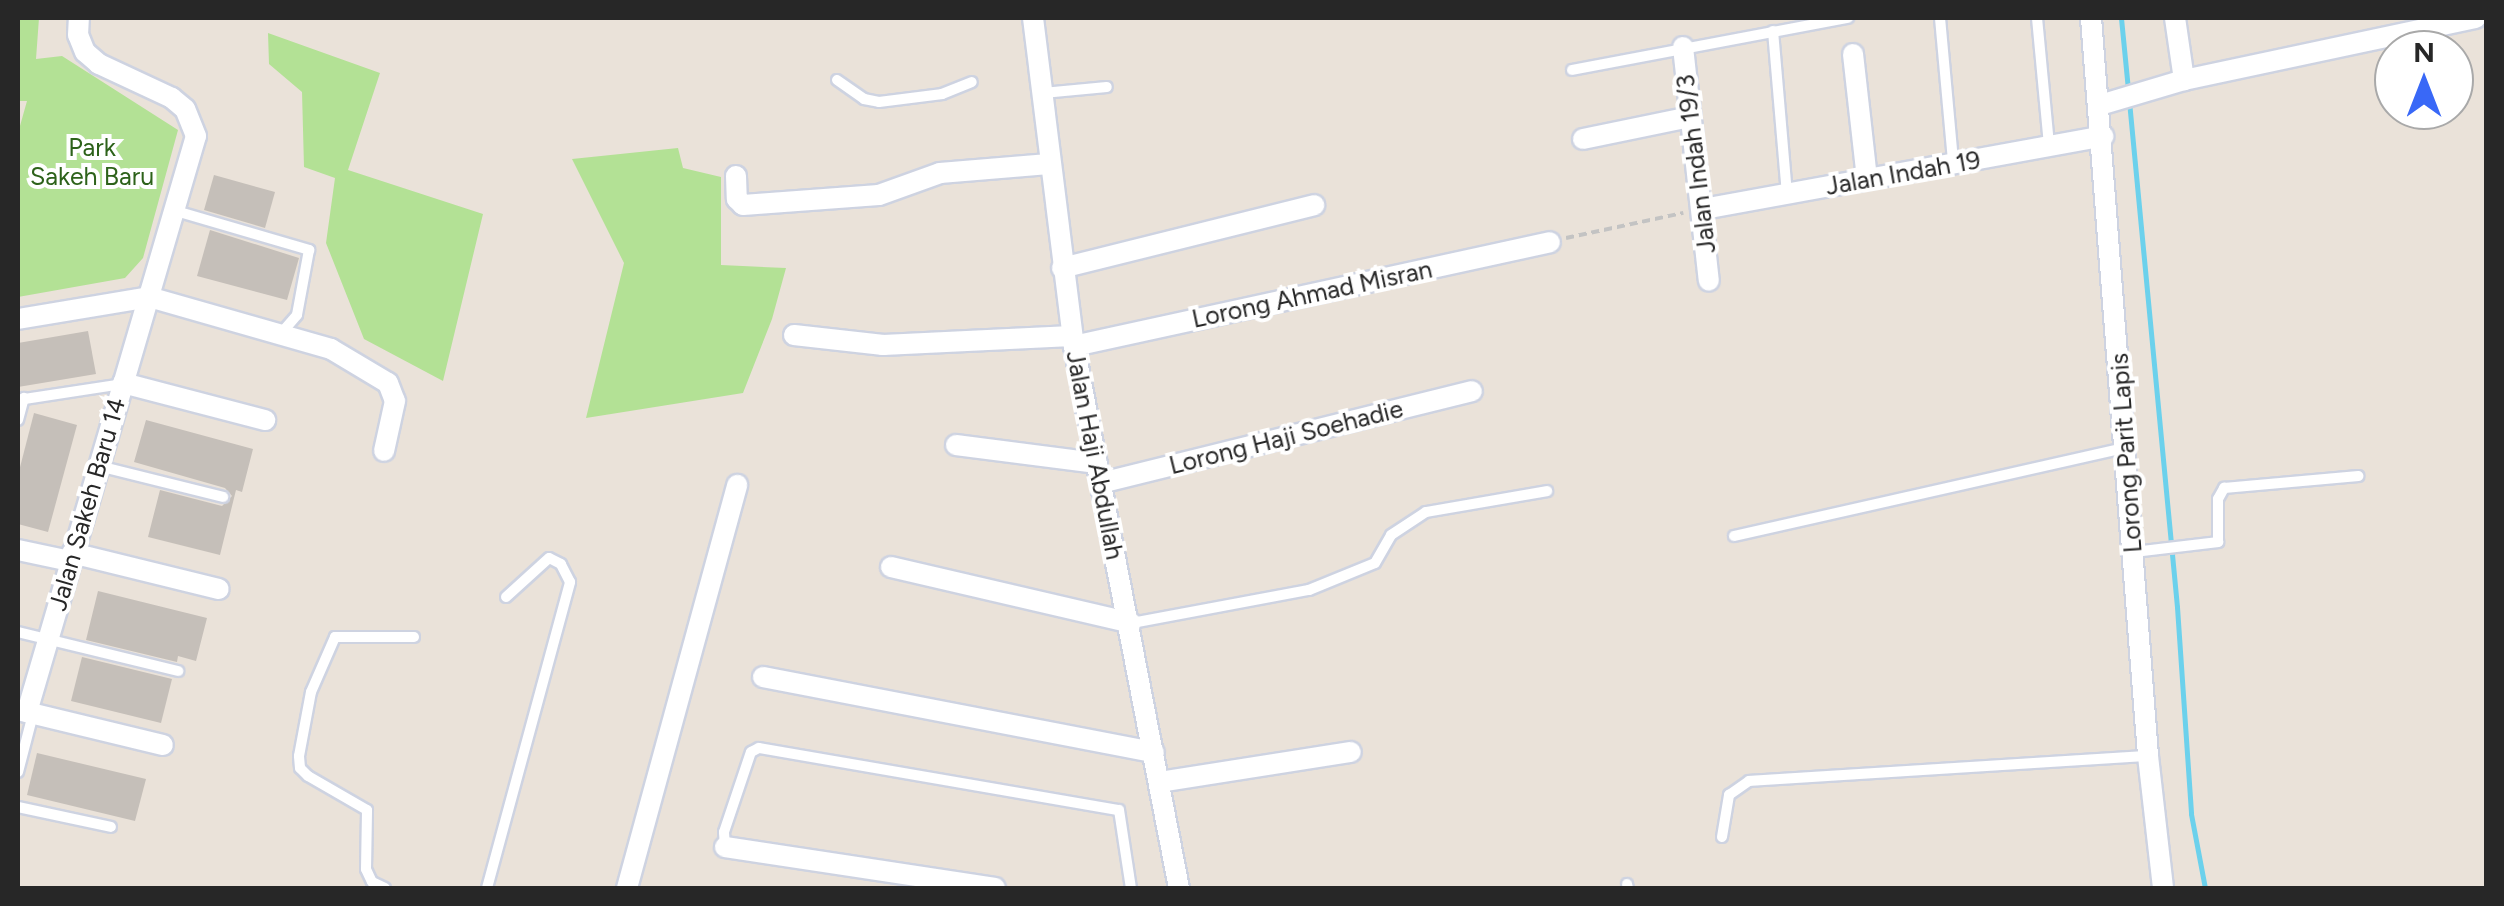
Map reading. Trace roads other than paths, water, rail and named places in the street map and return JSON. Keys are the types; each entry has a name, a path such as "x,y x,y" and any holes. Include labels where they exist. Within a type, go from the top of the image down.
{"street":[{"name":"Jalan Sakeh Baru 14","path":"26,712 196,147 193,122 172,98 99,64 85,52 78,35 79,18"},
{"name":"Jalan Haji Abdullah","path":"1034,18 1073,341 1131,623 1179,888"},
{"name":"Lorong Parit Lapis","path":"2091,18 2110,102 2103,136 2148,756 2163,888"},
{"path":"2175,18 2184,80"},
{"path":"2110,102 2184,80 2475,18"},
{"name":"Jalan Indah 19/3","path":"1683,47 1709,281"},
{"path":"1853,54 1867,179"},
{"path":"1583,139 1690,117"},
{"name":"Jalan Indah 19","path":"1703,210 2103,136"},
{"path":"736,176 736,199 743,204 879,195 940,173 1050,164"},
{"path":"1062,268 1314,206"},
{"name":"Lorong Ahmad Misran","path":"794,335 884,345 1073,341 1550,242"},
{"path":"18,319 149,297 282,332 330,349 388,383 395,401 384,451"},
{"path":"123,384 264,420"},
{"name":"Lorong Haji Soehadie","path":"1099,473 1472,391"},
{"path":"956,445 1099,473"},
{"path":"627,888 738,485"},
{"path":"18,550 71,557 219,589"},
{"path":"891,567 1131,623"},
{"path":"763,677 1154,752"},
{"path":"26,712 163,745"},
{"path":"1160,782 1352,752"},
{"path":"725,848 995,888"}],"lane":[{"path":"1572,70 1848,18"},
{"path":"1940,18 1953,163"},
{"path":"2036,18 2049,146"},
{"path":"1773,31 1787,194"},
{"path":"837,80 864,99 878,102 942,94 972,82"},
{"path":"1042,93 1107,88"},
{"path":"176,211 309,250 298,315 282,332"},
{"path":"18,420 20,399 123,384"},
{"path":"1734,536 2125,448"},
{"path":"98,466 223,497"},
{"path":"2134,552 2218,542 2218,499 2224,488 2358,476"},
{"path":"1131,623 1309,590 1376,563 1391,535 1426,512 1547,491"},
{"path":"487,888 570,582 560,564 548,558 506,596"},
{"path":"18,632 178,670"},
{"path":"385,888 372,882 366,869 367,810 308,776 300,768 298,756 312,692 336,637 414,637"},
{"path":"18,772 26,712"},
{"path":"725,848 724,832 751,752 759,748 1113,808 1124,820 1131,888"},
{"path":"1722,837 1729,795 1736,786 1749,781 2148,756"},
{"path":"18,807 111,827"}],"waterway":[{"path":"2121,18 2128,90"},
{"path":"2129,101 2177,607 2191,814 2205,888"}],"park label":[{"name":"Park Sakeh Baru","path":"92,162"}]}
